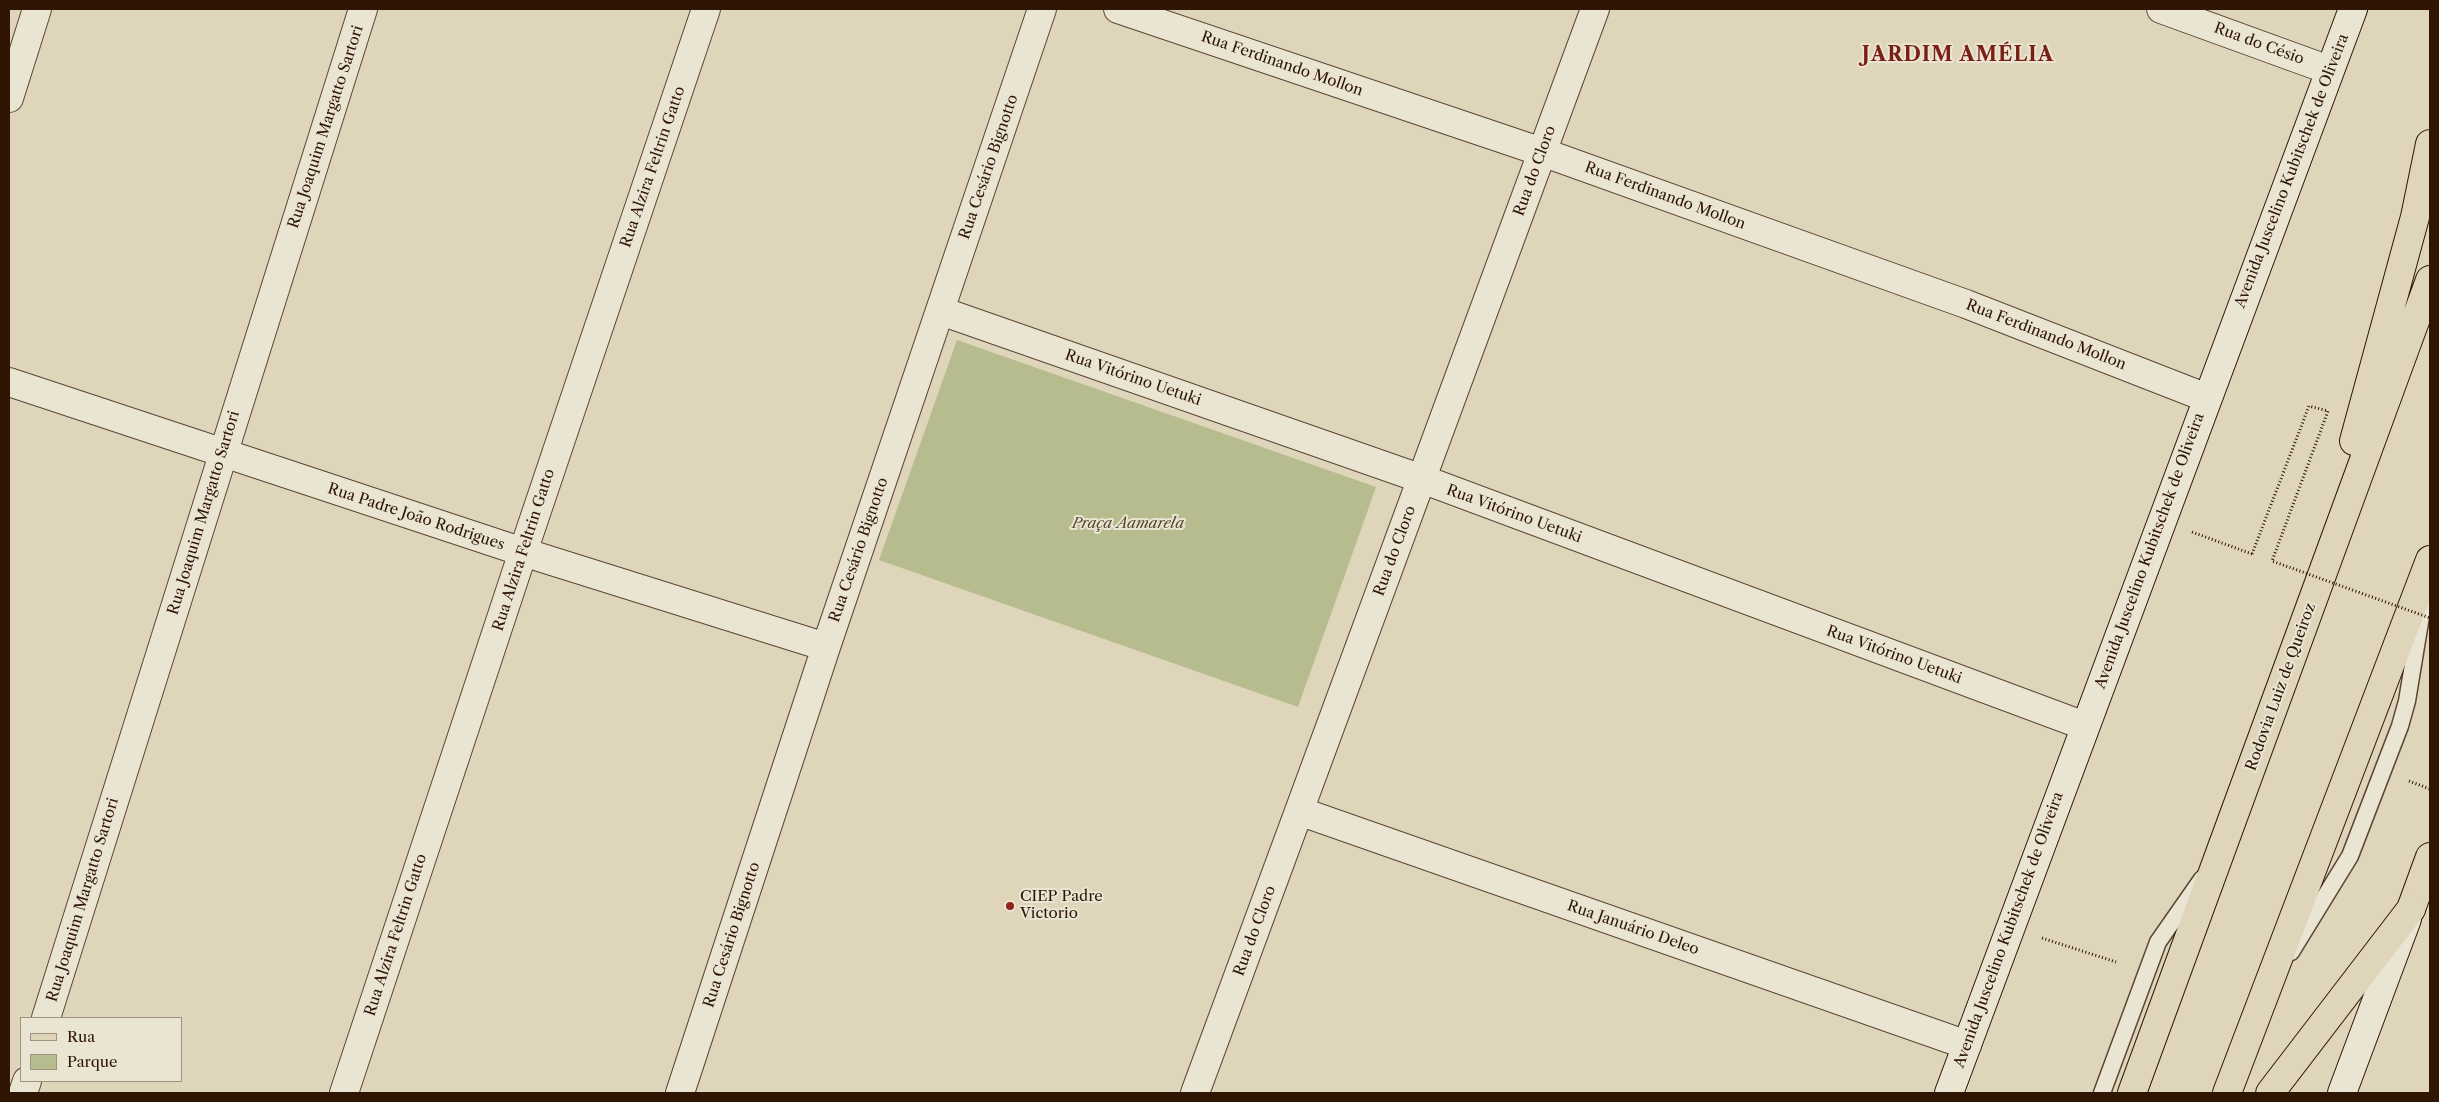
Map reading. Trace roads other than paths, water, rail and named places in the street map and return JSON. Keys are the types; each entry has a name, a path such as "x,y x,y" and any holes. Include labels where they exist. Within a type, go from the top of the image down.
{"main road":[{"path":"2339,528 2353,444 2415,217 2430,144"},
{"name":"Rodovia Luiz de Queiroz","path":"2132,1093 2430,280"},
{"path":"2227,1093 2430,561"},
{"path":"2270,1093 2411,908 2430,856"}],"street":[{"path":"9,98 37,9"},
{"name":"Rua Joaquim Margatto Sartori","path":"46,1017 363,9"},
{"name":"Rua Alzira Feltrin Gatto","path":"344,1093 523,552 706,9"},
{"name":"Rua Cesário Bignotto","path":"680,1093 826,647 1042,9"},
{"name":"Rua Ferdinando Mollon","path":"1118,9 1542,152 1966,304 2207,398"},
{"name":"Rua do Cloro","path":"1195,1093 1595,9"},
{"name":"Rua do Césio","path":"2161,9 2328,70"},
{"name":"Avenida Juscelino Kubitschek de Oliveira","path":"1949,1093 2328,70 2353,9"},
{"name":"Rua Vitórino Uetuki","path":"941,311 1422,479 2085,726"},
{"name":"Rua Padre João Rodrigues","path":"9,382 523,552 826,647"},
{"name":"Rua Januário Deleo","path":"1299,811 1967,1045"},
{"path":"2342,1093 2411,908"}],"lane":[{"path":"2102,1093 2158,942 2220,853"}],"place":[{"name":"CIEP Padre Victorio","path":"1010,906"}],"district":[{"name":"JARDIM AMÉLIA","path":"1958,55"}],"park label":[{"name":"Praça Aamarela","path":"1128,524"}]}
